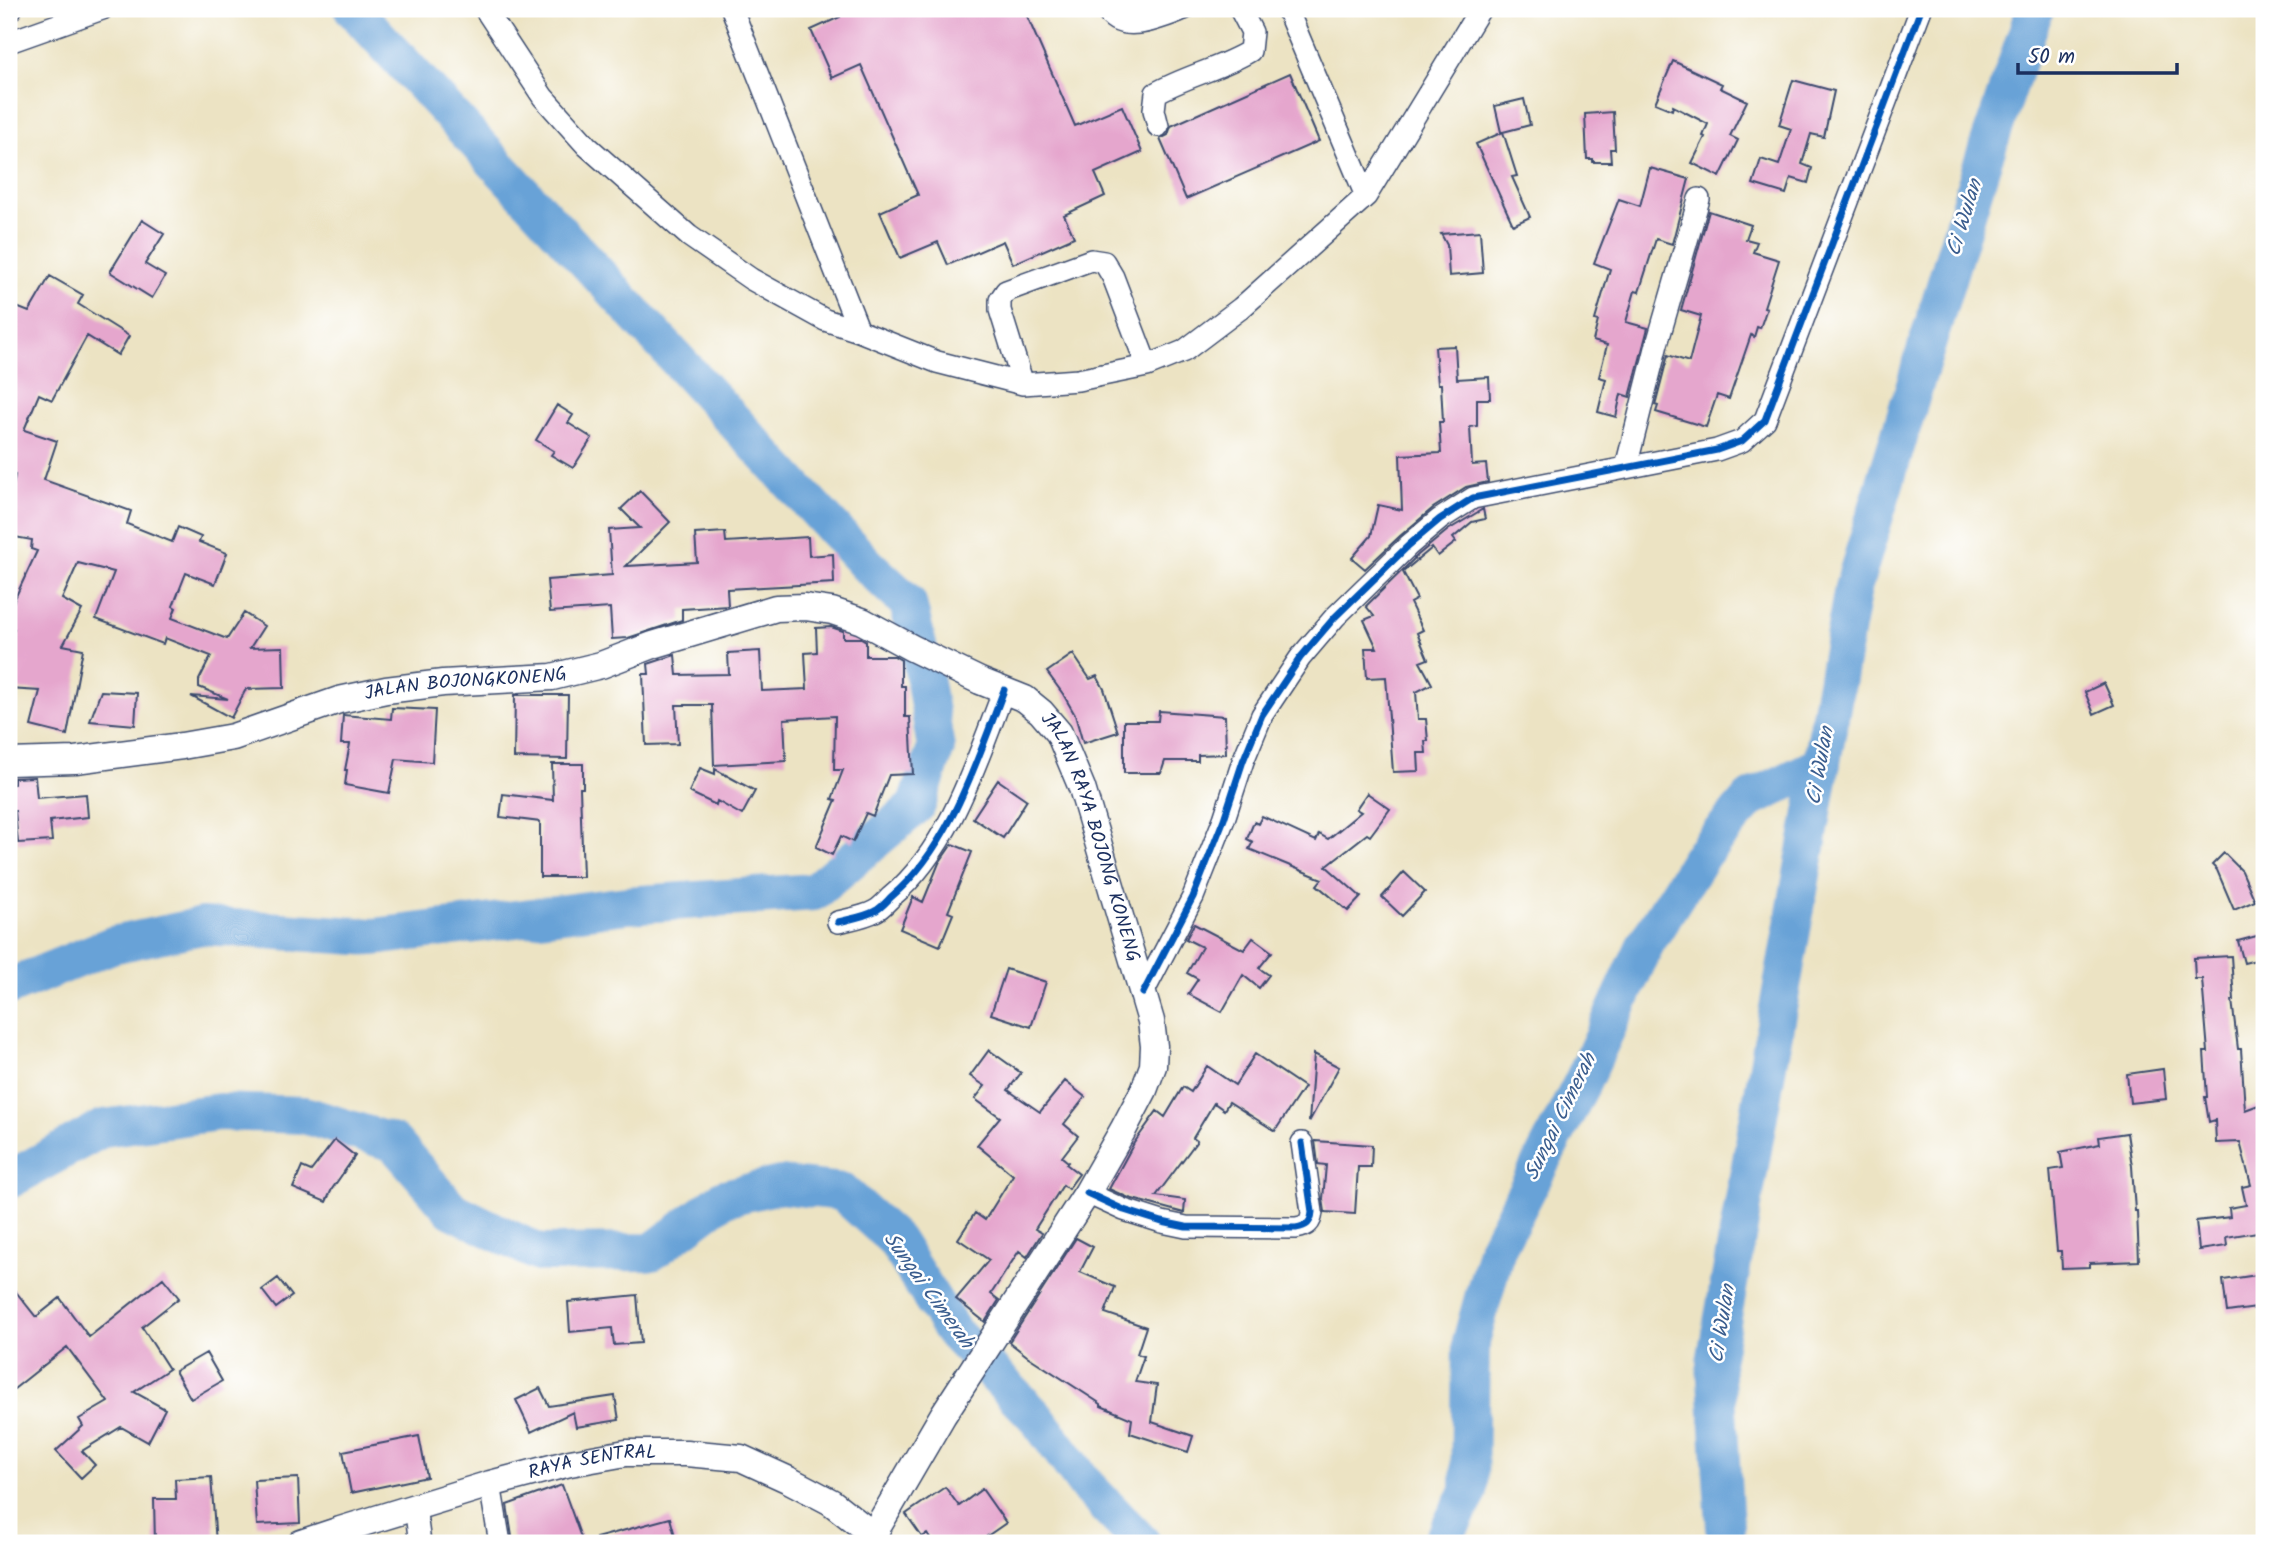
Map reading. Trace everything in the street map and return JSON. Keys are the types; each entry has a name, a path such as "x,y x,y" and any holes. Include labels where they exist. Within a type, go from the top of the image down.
{"main road":[{"name":"JALAN BOJONGKONENG","path":"9,762 88,758 233,737 339,699 386,690 443,683 552,677 601,665 653,645 776,608 804,607 832,611 862,621 912,648"},
{"name":"JALAN RAYA BOJONG KONENG","path":"876,1539 943,1415 1000,1323 1087,1193 1123,1130 1153,1066 1154,1046 1143,993 1082,788 1059,733 1041,712 1025,699 912,648"},
{"name":"RAYA SENTRAL","path":"301,1543 490,1484 626,1453 686,1453 741,1458 789,1479 831,1502 876,1539"}],"street":[{"path":"9,42 102,9"},
{"path":"485,9 543,97 587,146 689,236 751,279 825,320 937,362 1023,384 1078,380 1147,366 1184,351 1241,308 1366,196 1480,9"},
{"path":"732,9 859,331"},
{"path":"1106,9 1109,15 1127,24 1156,20 1184,9"},
{"path":"1158,125 1154,110 1156,93 1176,82 1230,63 1250,51 1252,32 1240,9"},
{"path":"1287,9 1366,196"},
{"path":"1143,993 1193,897 1262,715 1300,658 1335,617 1419,536 1473,498 1717,450 1742,441 1765,420 1922,9"},
{"path":"1626,467 1657,344 1699,199"},
{"path":"1023,384 1000,310 1000,300 1006,291 1091,260 1104,262 1112,276 1147,366"},
{"path":"838,922 874,912 900,890 922,865 948,823 974,767 992,686"},
{"path":"1087,1193 1124,1210 1186,1227 1306,1226 1311,1220 1312,1212 1302,1143"},
{"path":"490,1484 500,1543"},
{"path":"415,1507 420,1543"}],"building":[{"path":"837,9 1024,9 1075,126 1122,106 1142,152 1095,173 1105,196 1064,215 1074,237 1013,264 1003,241 948,265 938,242 900,258 880,212 918,195 861,65 832,78 811,30 840,17"},
{"path":"1673,61 1722,84 1720,88 1747,101 1730,136 1738,140 1720,177 1692,163 1705,137 1703,136 1708,124 1673,106 1672,110 1655,103"},
{"path":"1290,73 1319,141 1186,199 1160,139 1168,135 1171,126"},
{"path":"1793,80 1834,91 1824,137 1811,134 1802,164 1812,168 1808,183 1791,178 1786,194 1753,184 1761,159 1779,165 1791,129 1779,125"},
{"path":"1524,99 1530,125 1501,132 1495,106"},
{"path":"1613,112 1615,149 1610,149 1611,162 1593,162 1593,159 1587,159 1585,114"},
{"path":"1503,132 1517,176 1512,177 1530,217 1513,225 1476,144"},
{"path":"1650,168 1689,179 1672,244 1656,239 1639,292 1635,291 1626,322 1648,328 1630,397 1621,394 1616,417 1598,412 1606,379 1599,377 1607,345 1593,341 1598,321 1595,320 1610,269 1594,263 1619,199 1640,206"},
{"path":"1709,211 1751,225 1746,239 1757,242 1753,252 1779,260 1760,328 1757,327 1754,337 1751,335 1729,399 1717,395 1706,427 1656,412 1658,406 1655,405 1668,355 1689,362 1701,316 1681,310"},
{"path":"142,220 164,234 145,264 165,276 152,298 110,272"},
{"path":"1480,231 1483,273 1449,276 1447,245 1441,234"},
{"path":"50,276 83,295 78,304 129,336 118,355 87,336 52,400 39,394 24,430 57,441 44,480 131,511 127,524 172,542 178,527 201,537 199,542 227,553 215,584 186,573 173,606 176,608 172,618 227,639 244,613 264,626 250,648 283,647 284,688 246,689 231,718 191,696 228,699 199,687 199,680 211,656 165,638 163,644 96,619 114,572 78,563 62,599 82,610 63,645 83,649 67,735 31,726 40,691 9,689 9,642 14,629 9,626 9,611 37,551 31,549 32,540 9,536 9,507 15,475 9,472 9,304 29,312"},
{"path":"1455,346 1457,379 1489,377 1490,399 1477,399 1477,426 1470,427 1472,465 1486,464 1488,482 1466,487 1433,508 1365,569 1352,558 1371,536 1378,505 1402,510 1400,455 1441,453 1441,384 1438,384 1435,347"},
{"path":"557,405 573,415 568,423 592,438 573,468 551,455 554,451 536,440"},
{"path":"640,491 670,522 626,566 697,562 695,534 725,532 726,542 808,537 809,556 833,554 834,583 727,589 728,606 682,609 682,620 628,638 612,639 610,608 550,612 547,580 612,575 609,530 640,528 621,509"},
{"path":"1483,509 1485,519 1472,522 1453,538 1456,542 1438,556 1432,548 1403,572 1417,599 1410,603 1423,630 1417,633 1428,659 1420,662 1432,684 1416,692 1418,719 1426,719 1428,741 1425,741 1426,753 1418,753 1419,771 1393,772 1386,677 1367,678 1365,648 1377,648 1364,620 1374,616 1366,606 1448,530"},
{"path":"831,627 843,631 843,638 861,638 866,641 866,656 894,656 901,660 901,686 905,686 905,717 910,717 913,774 889,775 873,816 866,813 853,842 841,836 832,855 816,847 836,800 832,799 843,770 834,770 835,716 784,719 786,761 714,765 712,705 676,705 678,744 646,745 643,674 649,674 648,664 675,655 677,675 729,674 728,653 760,651 762,691 807,689 805,653 817,652 816,628"},
{"path":"1073,654 1090,679 1097,676 1118,732 1083,743 1075,715 1047,672"},
{"path":"2104,683 2114,705 2094,714 2085,692"},
{"path":"101,691 137,693 135,725 90,721"},
{"path":"515,695 568,695 567,759 514,758"},
{"path":"392,708 435,710 432,762 396,759 389,793 345,785 350,744 341,744 343,715 391,719"},
{"path":"1159,711 1225,716 1226,754 1198,755 1198,761 1165,761 1161,773 1124,773 1124,721 1158,721"},
{"path":"552,764 583,764 583,788 580,788 583,877 540,877 540,822 500,817 503,794 553,800"},
{"path":"700,768 715,774 715,769 755,791 742,815 717,801 716,805 689,792"},
{"path":"35,777 37,798 86,794 88,817 50,821 52,841 18,843 15,811 9,811 9,785 14,784 14,778"},
{"path":"998,780 1027,800 1003,838 973,818"},
{"path":"1367,793 1390,809 1370,836 1367,834 1326,866 1361,897 1348,911 1317,885 1322,879 1249,849 1253,842 1247,839 1254,822 1258,824 1262,816 1316,841 1319,834 1328,839 1361,812 1356,809"},
{"path":"952,844 972,852 948,912 953,914 940,946 900,929 913,897 923,902 939,863"},
{"path":"2224,853 2242,871 2255,901 2234,910 2217,870 2212,865"},
{"path":"1404,872 1425,892 1402,916 1382,897"},
{"path":"1194,924 1244,950 1253,938 1272,952 1259,968 1269,975 1259,988 1243,975 1222,1012 1188,994 1198,979 1187,973 1202,947 1186,939"},
{"path":"2264,934 2264,958 2244,963 2238,941"},
{"path":"2231,956 2232,1000 2238,1049 2241,1049 2245,1110 2264,1103 2264,1231 2226,1237 2227,1246 2199,1250 2196,1221 2230,1217 2229,1208 2246,1205 2242,1187 2251,1185 2240,1142 2216,1143 2215,1120 2209,1122 2205,1097 2204,1052 2208,1052 2202,979 2195,979 2194,958"},
{"path":"1006,969 1046,982 1031,1027 991,1014"},
{"path":"989,1050 1021,1073 1008,1090 1040,1112 1065,1081 1085,1097 1064,1124 1078,1136 1062,1157 1068,1162 1066,1164 1079,1174 1068,1189 1063,1185 1035,1229 1042,1233 1027,1257 1019,1251 991,1294 999,1300 985,1322 956,1299 989,1260 958,1239 975,1213 985,1220 1013,1175 977,1145 1000,1117 975,1099 985,1086 970,1076"},
{"path":"1255,1054 1304,1087 1275,1131 1229,1102 1224,1110 1214,1103 1193,1138 1197,1141 1156,1196 1185,1200 1184,1213 1129,1198 1109,1189 1134,1143 1157,1111 1165,1117 1183,1087 1191,1092 1207,1066 1235,1085"},
{"path":"1314,1054 1339,1067 1309,1122"},
{"path":"2163,1069 2166,1099 2130,1103 2127,1074"},
{"path":"2127,1133 2137,1211 2139,1261 2090,1263 2090,1267 2062,1268 2061,1251 2057,1251 2050,1170 2063,1168 2060,1152 2100,1144 2099,1137"},
{"path":"335,1140 355,1156 326,1202 293,1188 302,1167 311,1171"},
{"path":"1315,1141 1372,1145 1371,1167 1358,1167 1355,1214 1325,1212 1323,1199 1326,1165 1318,1164"},
{"path":"1076,1238 1093,1247 1080,1272 1115,1287 1105,1313 1146,1327 1137,1354 1144,1356 1135,1382 1157,1385 1152,1422 1193,1436 1188,1452 1130,1433 1132,1419 1101,1406 1009,1342"},
{"path":"2264,1274 2264,1307 2227,1312 2223,1280"},
{"path":"163,1278 179,1298 142,1327 169,1369 134,1392 165,1409 148,1442 121,1427 82,1451 95,1465 81,1478 56,1451 83,1426 79,1419 108,1402 67,1347 9,1393 9,1283 36,1317 60,1298 89,1337"},
{"path":"278,1278 292,1296 276,1308 262,1290"},
{"path":"637,1295 641,1343 614,1345 612,1328 570,1332 568,1302"},
{"path":"206,1353 222,1381 191,1399 175,1371"},
{"path":"540,1388 549,1406 615,1396 619,1420 576,1427 573,1412 531,1432 516,1400"},
{"path":"419,1436 427,1477 351,1493 343,1451"},
{"path":"211,1477 216,1543 155,1543 154,1499 176,1499 175,1479"},
{"path":"298,1478 300,1523 257,1525 254,1480"},
{"path":"562,1485 583,1543 513,1543 507,1505"},
{"path":"945,1487 959,1506 982,1489 1006,1523 977,1543 933,1543 927,1534 922,1537 906,1514"},
{"path":"670,1518 677,1543 597,1543 596,1538"}],"waterway":[{"path":"9,987 112,945 202,926 374,937 627,905 814,892 917,805 936,748 921,658 908,603 867,565 353,9"},
{"name":"Ci Wulan","path":"1726,1543 1715,1362 1853,588 1982,164 2035,9"},
{"name":"Sungai Cimerah","path":"1441,1543 1469,1492 1471,1342 1496,1250 1582,1083 1646,943 1703,853 1749,800 1822,764"},
{"name":"Sungai Cimerah","path":"9,1180 103,1128 219,1112 304,1115 394,1143 452,1210 539,1253 652,1252 724,1198 780,1185 842,1192 895,1240 953,1332 1035,1416 1087,1486 1142,1543"}],"cycle path":[{"path":"1143,993 1193,897 1262,715 1300,658 1335,617 1409,545 1440,519 1473,498 1717,450 1742,441 1765,420 1921,9"},
{"path":"838,922 866,915 879,908 912,877 930,854 960,801 1004,690"},
{"path":"1087,1193 1124,1210 1186,1227 1296,1228 1306,1225 1312,1212 1302,1143"}]}
